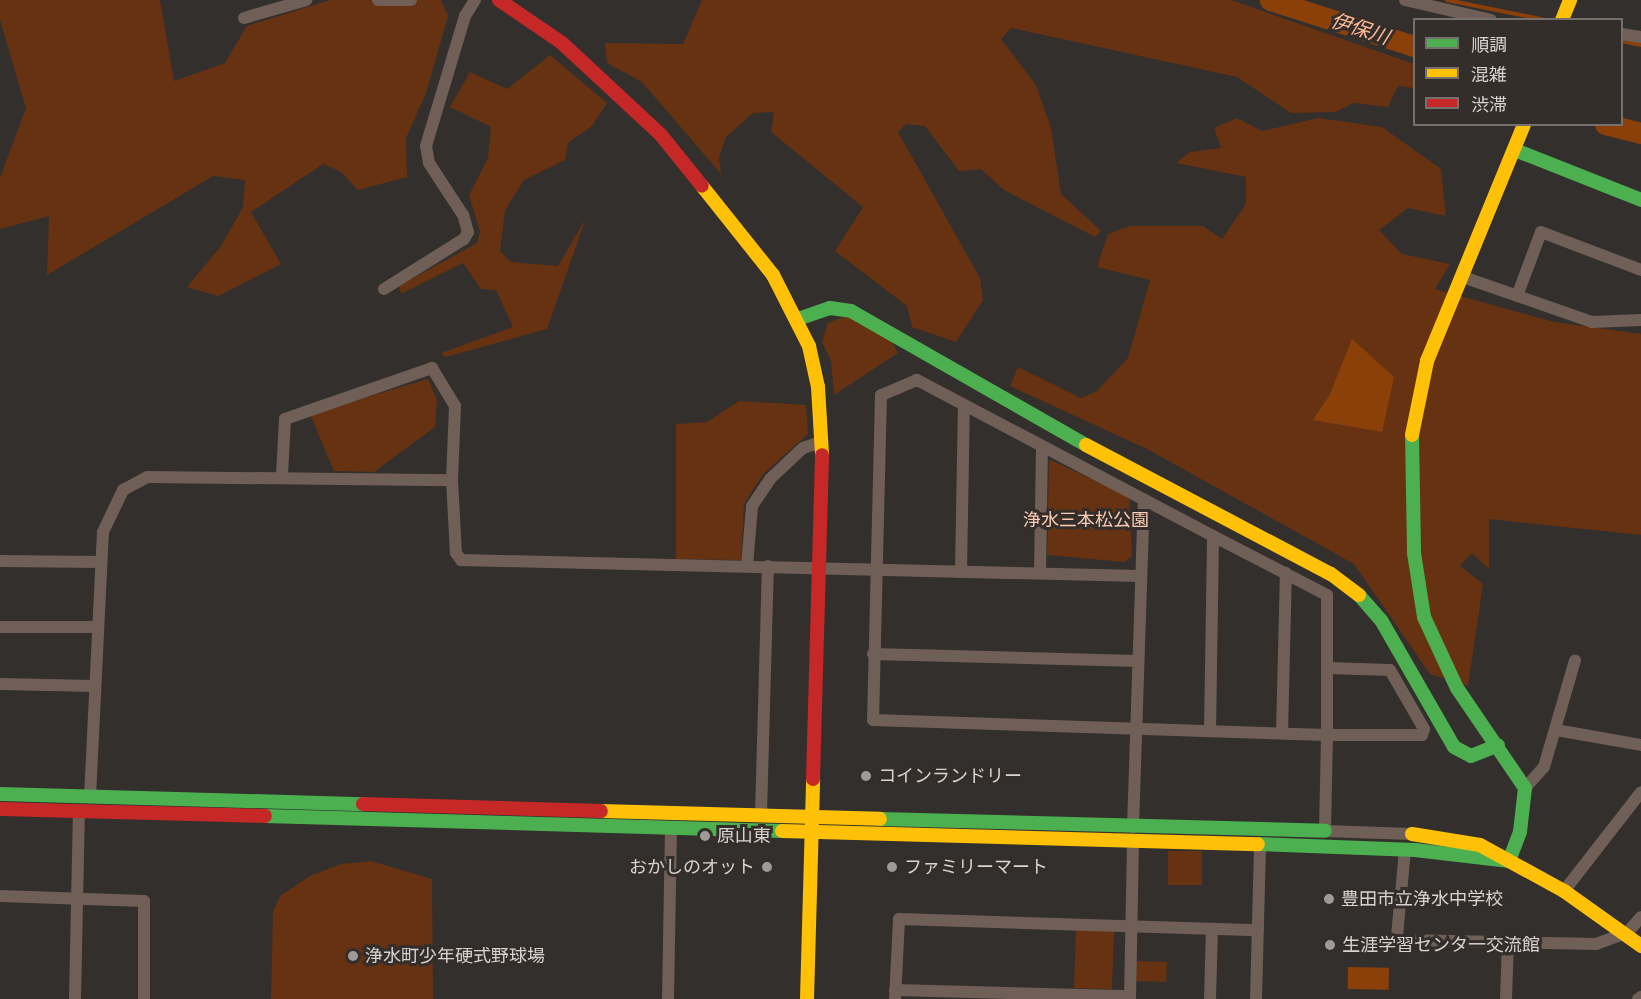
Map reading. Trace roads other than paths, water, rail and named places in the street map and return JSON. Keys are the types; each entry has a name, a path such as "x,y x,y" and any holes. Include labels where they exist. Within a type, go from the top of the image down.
{"street":[{"path":"244,18 306,0"},
{"path":"378,0 411,0"},
{"path":"384,289 464,239 468,231 463,215 429,163 426,146 465,15 475,0"},
{"path":"499,0 562,43 661,135 742,233 798,319 818,387 822,442 807,999"},
{"path":"1405,0 1483,18"},
{"path":"1563,18 1570,0"},
{"path":"1623,34 1641,37"},
{"path":"1523,126 1427,361 1413,415 1414,554 1424,617 1442,658 1525,788"},
{"path":"1515,150 1641,200"},
{"path":"1517,296 1541,232 1641,270"},
{"path":"1463,277 1592,322 1641,320"},
{"path":"798,319 831,308 851,311 1183,500 1331,574 1359,595 1381,620 1454,747 1471,756 1498,745"},
{"path":"282,475 285,419 432,368 455,406 452,480 456,553 461,560 1140,576"},
{"path":"1325,831 1327,735 1328,668 1327,595 917,380 881,395 873,654 875,722 1327,735 1417,736 1425,729 1390,670 1328,668"},
{"path":"961,572 964,406"},
{"path":"747,567 752,506 770,479 795,456 822,442"},
{"path":"1040,573 1042,447"},
{"path":"90,797 97,627 105,524 117,497 134,482 159,475 282,475 452,480"},
{"path":"1133,827 1143,499"},
{"path":"1210,731 1213,536"},
{"path":"0,561 101,562"},
{"path":"761,814 768,566"},
{"path":"1282,733 1286,573"},
{"path":"0,627 97,627"},
{"path":"873,654 1138,662"},
{"path":"1509,861 1520,832 1525,788 1544,767 1575,660"},
{"path":"0,684 95,686"},
{"path":"1556,730 1641,745"},
{"path":"1564,891 1641,792"},
{"path":"0,795 761,814 1412,834 1480,845 1564,891 1627,933 1641,946"},
{"path":"0,809 1133,843 1260,844 1405,850 1509,861"},
{"path":"75,999 79,811"},
{"path":"668,999 671,829"},
{"path":"1133,843 1132,926 1130,998 895,994 899,920 1132,926 1258,930"},
{"path":"1256,999 1260,844"},
{"path":"1405,850 1397,936 1401,940 1596,945 1627,933 1641,917"},
{"path":"0,896 140,899 147,904 144,999"},
{"path":"1210,999 1212,929"},
{"path":"1506,999 1508,942"}],"waterway":[{"name":"伊保川","path":"1270,0 1413,46"},
{"path":"1447,0 1535,18"},
{"path":"1623,41 1641,45"},
{"name":"伊保川","path":"1613,126 1641,133"}],"place":[{"name":"コインランドリー","path":"866,776"},
{"name":"原山東","path":"705,836"},
{"name":"おかしのオット","path":"767,867"},
{"name":"ファミリーマート","path":"892,867"},
{"name":"豊田市立浄水中学校","path":"1329,899"},
{"name":"生涯学習センタ一交流館","path":"1330,945"},
{"name":"浄水町少年硬式野球場","path":"353,956"}],"park label":[{"name":"浄水三本松公園","path":"1086,520"}]}
